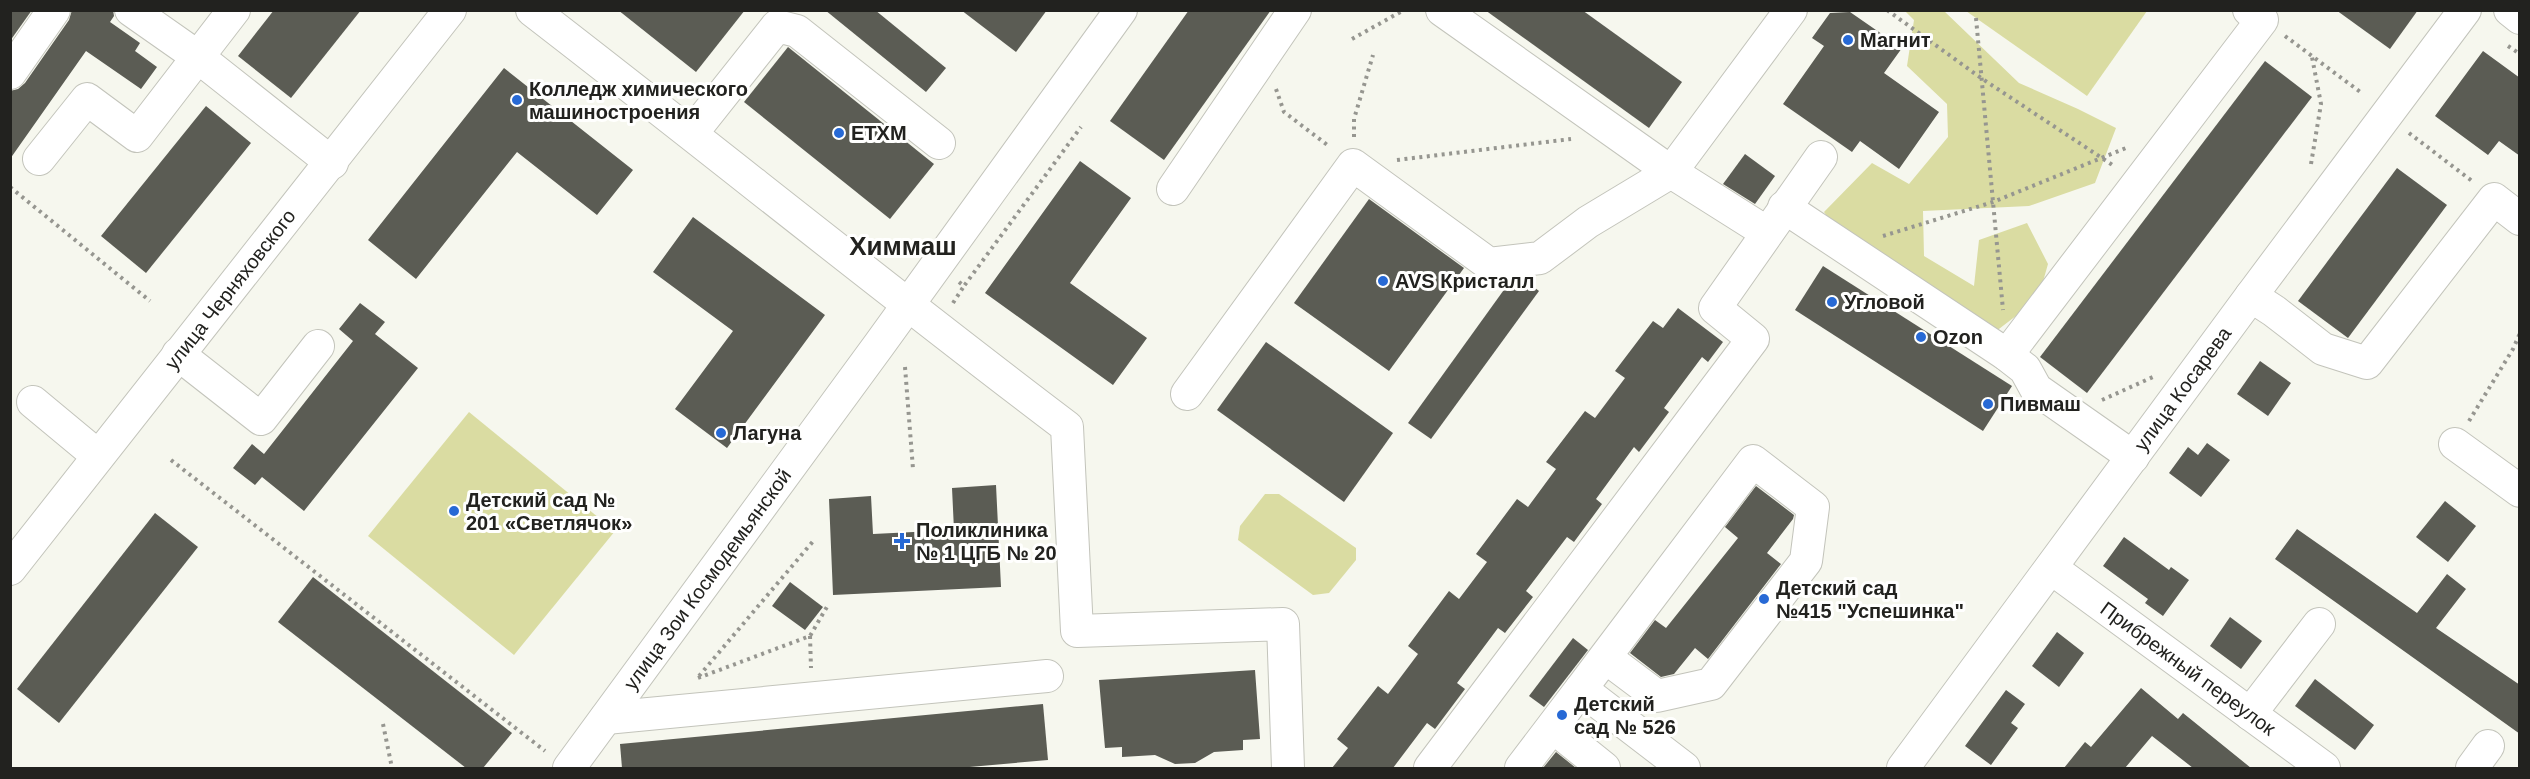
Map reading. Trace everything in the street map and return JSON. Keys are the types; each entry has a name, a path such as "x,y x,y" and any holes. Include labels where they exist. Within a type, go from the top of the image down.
{"street":[{"path":"10,73 54,10"},
{"path":"131,10 198,57 332,163"},
{"path":"39,159 87,99 137,136 234,10"},
{"name":"улица Черняховского","path":"10,569 178,354 332,163 450,10"},
{"path":"532,10 692,133 907,306 1067,428 1077,631 1283,624 1288,768"},
{"name":"улица Зои Космодемьянской","path":"561,764 606,718 1121,10"},
{"path":"1173,189 1295,10"},
{"path":"1442,10 1671,172 1766,232"},
{"path":"1187,394 1353,165 1489,264 1532,269 1588,222 1671,172 1791,10"},
{"name":"улица Косарева","path":"1903,768 2465,10"},
{"path":"2510,10 2520,18"},
{"path":"2007,355 2137,182 2256,15"},
{"path":"692,133 767,18 797,31 939,143"},
{"path":"1430,768 1753,339 1715,308 1766,232 1821,157"},
{"path":"2251,296 2323,349 2367,363 2494,199 2520,219"},
{"path":"1784,207 2007,355 2025,369 2036,389 2133,457"},
{"path":"178,354 261,419 318,346"},
{"path":"33,402 98,456"},
{"path":"2455,444 2520,491"},
{"path":"1521,768 1753,461 1813,507 1806,561 1711,684 1657,696 1605,657"},
{"name":"Прибрежный переулок","path":"2051,568 2325,768"},
{"path":"2250,714 2319,624"},
{"path":"606,718 1047,676"},
{"path":"1581,689 1684,768"},
{"path":"1553,727 1604,768"}],"path":[{"path":"1352,39 1404,10"},
{"path":"1887,10 1981,78 2137,182"},
{"path":"2256,15 2363,94"},
{"path":"1976,18 2007,355"},
{"path":"1265,54 1284,112 1353,165 1616,133"},
{"path":"1353,165 1354,119 1372,55"},
{"path":"2311,164 2321,104 2312,56"},
{"path":"2387,116 2494,199"},
{"path":"1845,248 1993,202 2134,145"},
{"path":"10,188 150,301"},
{"path":"2455,444 2520,333"},
{"path":"905,367 913,469"},
{"path":"2095,403 2153,377"},
{"path":"171,460 561,764"},
{"path":"698,678 815,539"},
{"path":"688,684 698,678 810,636 828,605"},
{"path":"383,724 392,768"}],"green space":[{"path":"1905,11 1944,11 2019,83 2116,128 2095,183 2029,206 1923,211 1924,256 1974,286 1979,240 2027,223 2048,264 2038,299 1995,332 1841,235 1824,212 1872,163 1909,184 1948,137 1947,104 1907,66 1914,20"},
{"path":"1966,11 2147,11 2087,96"},
{"path":"469,412 615,531 514,655 368,536"},
{"path":"1265,494 1279,494 1356,548 1356,560 1329,593 1313,595 1238,540 1240,526"}],"building":[{"path":"10,10 32,10 10,41"},
{"path":"72,10 113,10 114,16 110,22 140,43 135,51 157,67 141,89 86,51 10,159 10,91 18,89 25,83 69,20"},
{"path":"274,10 361,10 291,98 238,56"},
{"path":"618,10 745,10 696,72"},
{"path":"825,10 875,10 946,68 926,92"},
{"path":"961,10 1047,10 1016,52"},
{"path":"1189,10 1271,10 1164,160 1110,121"},
{"path":"1485,10 1582,10 1682,82 1649,128"},
{"path":"2336,10 2418,10 2390,49"},
{"path":"1850,12 1902,48 1884,73 1939,112 1899,169 1860,141 1852,152 1783,104 1824,46 1812,38 1830,13"},
{"name":"ЕТХМ","path":"788,47 934,164 890,219 744,102"},
{"path":"2483,51 2520,78 2520,156 2499,141 2488,155 2435,116"},
{"path":"2265,61 2312,97 2087,393 2040,357"},
{"path":"504,68 633,170 597,215 517,152 416,279 368,240"},
{"path":"206,106 251,143 146,273 101,236"},
{"path":"1745,154 1775,176 1755,204 1723,184"},
{"path":"1080,161 1131,198 1070,283 1147,338 1113,385 985,293"},
{"path":"2397,168 2447,205 2348,338 2298,301"},
{"name":"AVS Кристалл","path":"1369,199 1464,268 1389,371 1294,303"},
{"path":"693,217 825,315 727,448 675,409 733,331 653,272"},
{"path":"1823,266 2012,386 1983,431 1795,310"},
{"path":"1522,278 1539,291 1431,439 1408,423 1511,280"},
{"path":"360,303 385,322 375,334 418,368 304,511 262,477 255,485 233,468 252,444 264,454 353,341 339,329"},
{"path":"1678,308 1723,342 1708,362 1702,357 1664,408 1669,412 1639,452 1634,447 1596,499 1602,504 1574,542 1567,537 1526,591 1533,597 1505,633 1498,628 1457,683 1465,689 1435,729 1427,723 1393,768 1332,768 1348,748 1337,739 1378,686 1388,694 1418,654 1408,646 1449,591 1459,599 1487,562 1476,554 1517,499 1528,507 1556,469 1546,462 1585,411 1595,418 1625,378 1615,371 1653,321 1663,328"},
{"path":"1266,342 1393,433 1344,502 1217,410"},
{"path":"2260,361 2291,383 2268,416 2237,394"},
{"path":"2207,443 2230,460 2201,497 2169,473 2188,447 2198,455"},
{"path":"996,485 1001,587 833,595 829,499 871,496 873,534 954,530 952,488"},
{"path":"1756,486 1794,515 1767,553 1781,564 1708,659 1695,648 1674,674 1661,677 1630,653 1655,620 1666,628 1738,538 1725,527"},
{"path":"2445,501 2476,526 2448,562 2416,537"},
{"path":"155,513 198,547 59,723 17,689"},
{"path":"2297,529 2417,613 2447,574 2466,589 2436,628 2520,685 2520,734 2275,559"},
{"path":"2124,537 2169,570 2171,567 2189,580 2163,616 2145,603 2148,599 2103,566"},
{"path":"313,577 512,733 483,768 466,768 278,622"},
{"path":"790,582 823,607 805,630 772,606"},
{"path":"2230,617 2262,641 2241,669 2210,646"},
{"path":"2057,632 2084,653 2059,687 2032,666"},
{"path":"1573,638 1588,650 1544,707 1529,696"},
{"path":"1255,670 1260,739 1243,740 1243,750 1214,752 1195,763 1175,764 1155,755 1122,757 1122,747 1105,748 1099,680"},
{"path":"2315,679 2374,725 2355,750 2295,706"},
{"path":"2141,688 2178,719 2183,713 2251,768 2193,768 2152,736 2125,768 2064,768 2085,742 2091,747"},
{"path":"2006,690 2025,704 2011,723 2018,728 1991,765 1965,746"},
{"path":"1043,704 1048,760 958,768 622,768 620,744"},
{"path":"1556,752 1576,768 1543,768"}],"place":[{"name":"Магнит","path":"1848,40"},
{"name":"Колледж химического машиностроения","path":"517,100"},
{"name":"ЕТХМ","path":"839,133"},
{"name":"AVS Кристалл","path":"1383,281"},
{"name":"Угловой","path":"1832,302"},
{"name":"Ozon","path":"1921,337"},
{"name":"Пивмаш","path":"1988,404"},
{"name":"Лагуна","path":"721,433"},
{"name":"Детский сад № 201 «Светлячок»","path":"454,511"},
{"name":"Поликлиника № 1 ЦГБ № 20","path":"902,541"},
{"name":"Детский сад №415 \"Успешинка\"","path":"1764,599"},
{"name":"Детcкий сад № 526","path":"1562,715"}],"district":[{"name":"Химмаш","path":"903,246"}]}
